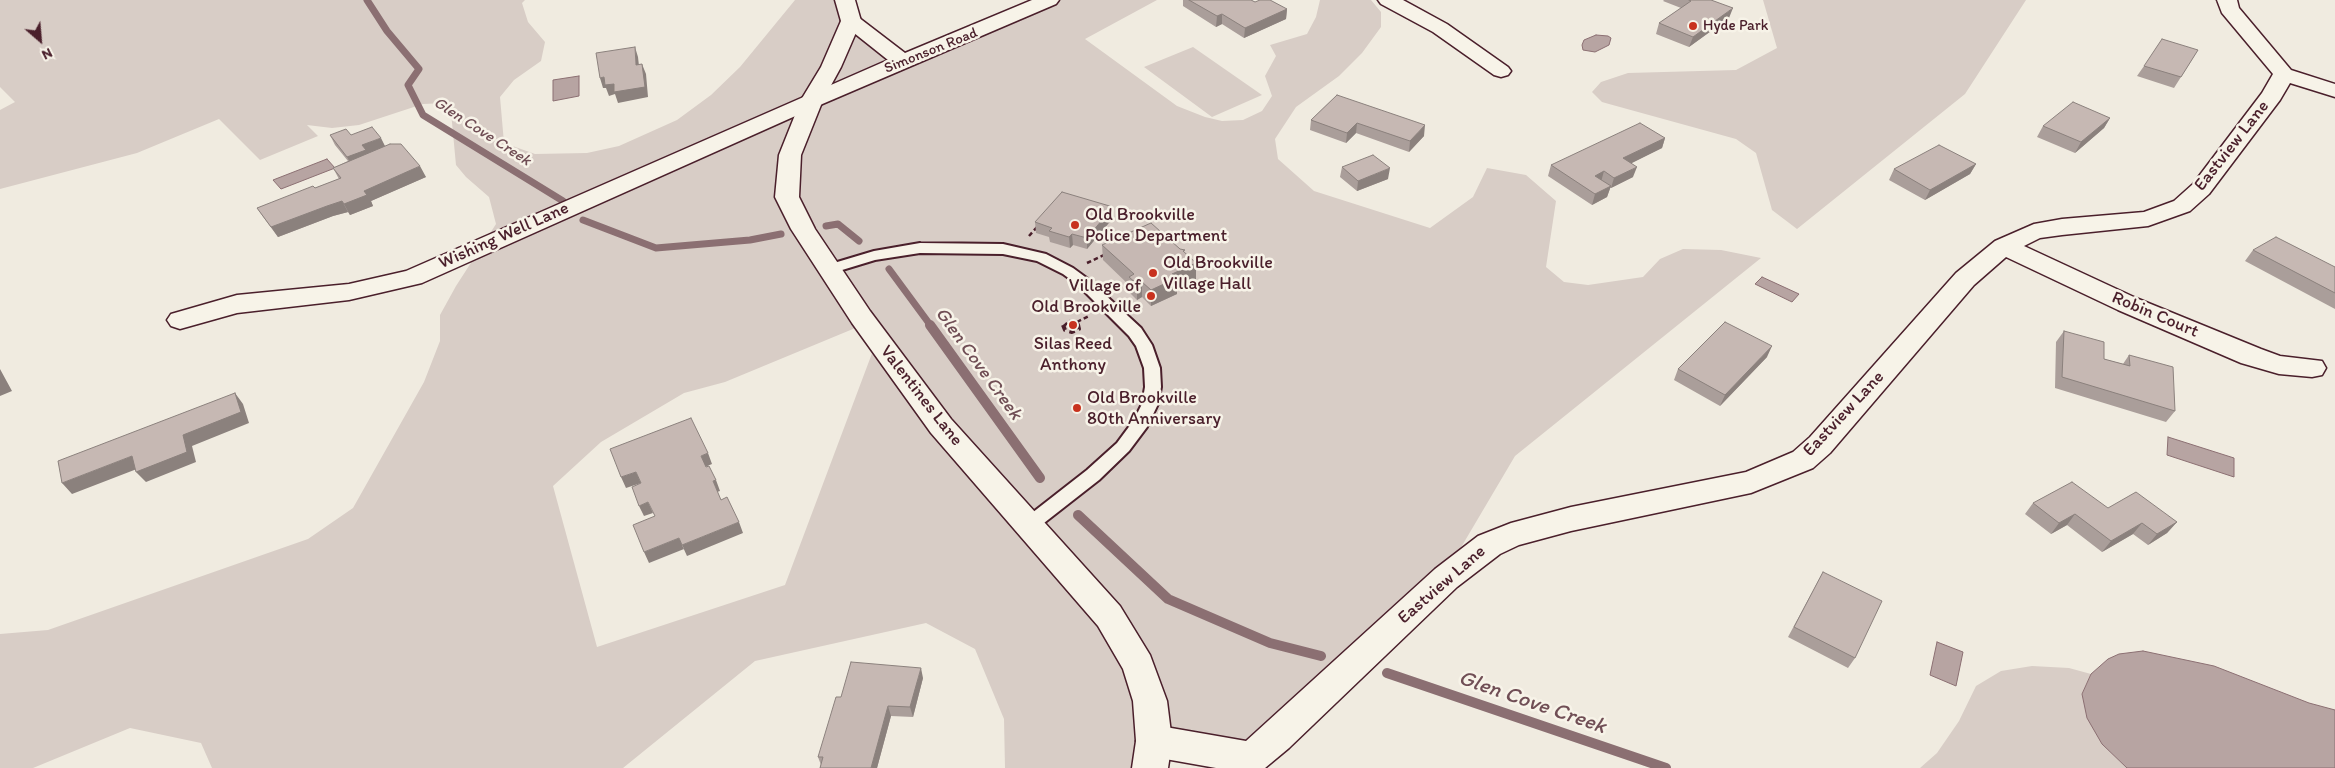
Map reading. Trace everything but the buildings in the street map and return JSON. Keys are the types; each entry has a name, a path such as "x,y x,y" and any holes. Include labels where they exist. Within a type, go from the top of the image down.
{"street":[{"name":"Simonson Road","path":"812,100 1049,0"},
{"path":"1388,0 1440,28 1501,71"},
{"path":"2227,0 2230,10 2284,74 2335,91"},
{"path":"848,11 903,62"},
{"name":"Valentines Lane","path":"848,11 831,67 812,100 790,155 787,197 803,229 860,317 941,426 1109,616 1138,665 1150,701 1152,754"},
{"name":"Eastview Lane","path":"1152,754 1244,763 1277,737 1446,578 1489,545 1511,535 1571,519 1751,482 1802,460 1820,445 1965,279 2004,246 2034,232 2062,227 2148,219 2182,206 2201,189 2272,95 2284,74"},
{"name":"Wishing Well Lane","path":"180,320 237,304 349,292 412,277 812,100"},
{"name":"Robin Court","path":"2004,246 2118,300 2251,356 2279,365 2312,368"}],"lane":[{"path":"829,269 874,256 920,248 994,248 1041,257 1068,271 1083,282 1135,332 1144,345 1152,368 1154,387 1150,404 1141,424 1123,447 1093,475 1029,525"}],"path":[{"path":"1068,271 1108,253"},
{"path":"1069,321 1080,325 1077,330 1072,332 1065,330 1063,327 1069,321"}],"shaded area":[{"path":"0,0 525,0 522,3 528,22 545,42 541,61 514,80 500,97 504,143 535,154 587,153 619,146 677,120 711,95 740,67 795,0 845,0 851,21 903,62 1049,0 1157,0 1085,39 1177,106 1205,117 1222,121 1243,120 1262,111 1272,96 1265,76 1276,56 1270,45 1307,34 1316,17 1320,0 1371,0 1381,12 1381,27 1362,53 1339,76 1296,107 1275,139 1278,159 1314,191 1430,228 1473,197 1487,168 1526,175 1556,201 1546,267 1564,282 1588,285 1643,277 1660,259 1683,249 1721,250 1761,258 1515,456 1440,583 1277,737 1199,748 1144,768 1005,768 1004,719 975,649 926,623 755,661 623,768 212,768 201,743 130,728 33,768 0,768 0,634 48,630 308,539 353,508 424,382 440,341 440,315 456,286 496,224 489,197 466,177 456,165 451,112 446,103 423,104 359,125 332,128 307,125 318,136 260,160 219,119 137,153 0,189 0,110 15,102 0,87","holes":["865,324 877,340 785,585 597,647 553,486 601,442 684,393 725,382"]},
{"path":"1763,0 2026,0 1965,94 1797,229 1772,210 1756,153 1736,139 1602,102 1592,92 1601,82 1628,73 1736,70 1777,48"},
{"path":"1596,35 1611,38 1609,45 1595,52 1583,50 1584,40"},
{"path":"1193,47 1262,95 1212,117 1144,67"},
{"path":"579,76 579,96 553,101 553,80"},
{"path":"327,159 335,168 281,189 273,180"},
{"path":"1762,277 1799,294 1792,302 1755,284"},
{"path":"2168,437 2234,458 2234,477 2167,455"},
{"path":"1937,642 1963,652 1956,686 1930,675"},
{"path":"2143,651 2214,666 2309,703 2335,710 2335,768 2127,768 2102,744 2087,718 2082,694 2091,674 2108,659 2119,654"},
{"path":"2032,666 2069,668 2091,674 2082,694 2102,744 2127,768 1920,768 1937,753 1959,721 1976,686 2001,671"}],"waterway":[{"name":"Glen Cove Creek","path":"367,0 387,31 419,69 408,85 423,115 563,201"},
{"name":"Glen Cove Creek","path":"583,220 656,248 750,240 781,234"},
{"name":"Glen Cove Creek","path":"826,226 838,224 859,241"},
{"name":"Glen Cove Creek","path":"889,269 931,326"},
{"name":"Glen Cove Creek","path":"930,325 1040,478"},
{"name":"Glen Cove Creek","path":"1078,515 1168,599 1270,643 1321,656"},
{"name":"Glen Cove Creek","path":"1387,673 1666,768"}],"place":[{"name":"Hyde Park","path":"1693,26"},
{"name":"Old Brookville Police Department","path":"1075,225"},
{"name":"Old Brookville Village Hall","path":"1153,273"},
{"name":"Village of Old Brookville","path":"1151,296"},
{"name":"Silas Reed Anthony","path":"1073,325"},
{"name":"Old Brookville 80th Anniversary","path":"1077,408"}]}
